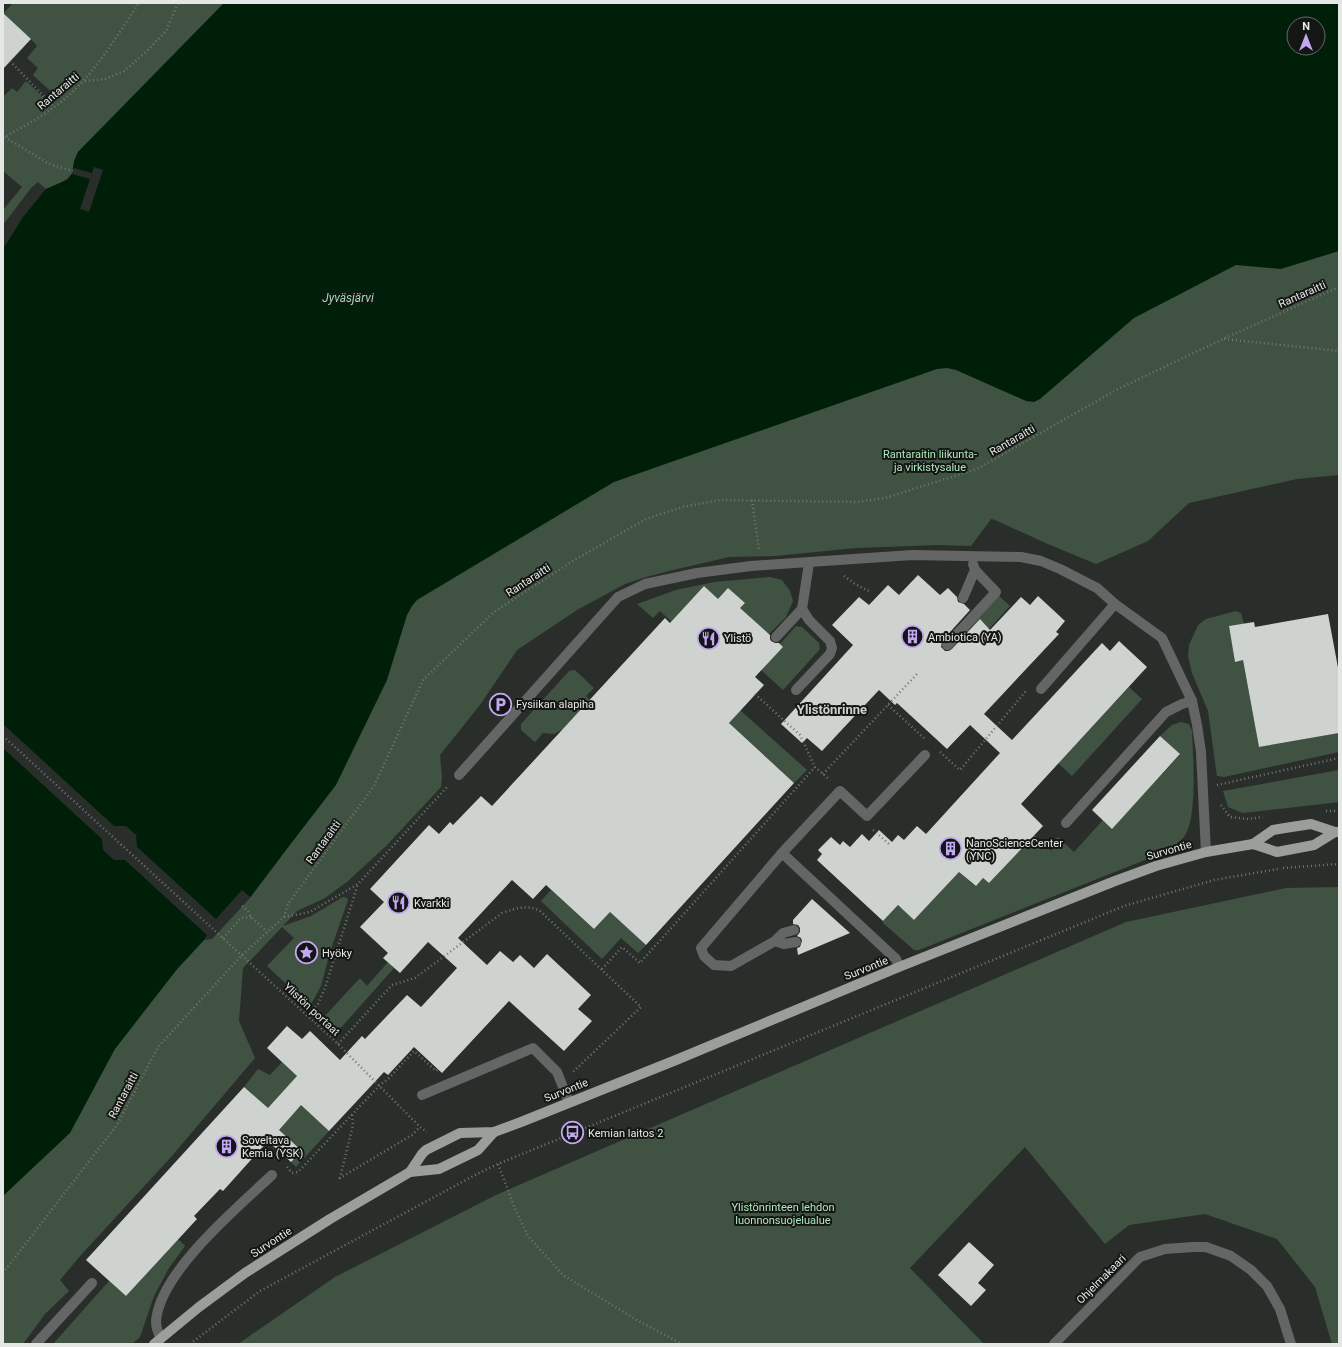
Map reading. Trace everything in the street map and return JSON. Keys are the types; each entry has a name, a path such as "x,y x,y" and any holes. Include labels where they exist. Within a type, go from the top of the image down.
{"main road":[{"name":"Survontie","path":"410,1172 426,1150 460,1132 494,1132 676,1060 900,967 1115,881 1156,866 1206,852 1253,844 1273,830 1311,824 1337,832"},
{"name":"Survontie","path":"1253,844 1277,852 1314,845 1337,832"},
{"name":"Survontie","path":"157,1341 199,1307 245,1273 330,1219 410,1172 434,1170 460,1160 478,1150 494,1132"}],"street":[{"path":"459,775 618,597 645,584 697,573 832,560 912,555 1021,557 1060,569 1097,588 1115,604 1162,638 1192,701 1197,724 1201,752 1206,852"},
{"path":"947,646 996,592 975,570 971,556"},
{"path":"776,637 802,609 809,563"},
{"path":"963,598 975,570"},
{"path":"1041,689 1115,604"},
{"path":"796,690 830,654 832,648 830,641 809,620 802,609"},
{"path":"1066,823 1166,712 1192,701"},
{"path":"794,930 783,933 775,941 731,966 714,965 704,956 701,948 782,853 840,791 867,816 925,756"},
{"path":"782,853 896,959 900,967"},
{"path":"775,941 784,944 796,942"},
{"path":"422,1095 533,1048 557,1072 569,1102"},
{"path":"157,1341 158,1331 156,1322 159,1307 164,1294 185,1262 209,1236 272,1175"},
{"name":"Ohjelmakaari","path":"1054,1344 1140,1257 1165,1249 1193,1247 1206,1247 1231,1256 1251,1270 1267,1286 1280,1309 1291,1344"},
{"path":"36,1344 92,1283"}],"path":[{"name":"Rantaraitti","path":"4,138 54,108 84,81 139,3"},
{"path":"84,81 105,79 124,71 146,52 166,31 178,3"},
{"path":"10,61 54,108"},
{"path":"4,138 49,164 73,171"},
{"name":"Rantaraitti","path":"3,1273 117,1125 158,1047 242,955 284,918 288,904 374,786 423,680 494,612 573,561 646,519 683,507 720,500 856,502 885,498 977,469 1118,389 1223,339 1339,287"},
{"path":"1223,339 1339,351"},
{"path":"752,500 761,566"},
{"path":"832,560 845,577 869,591"},
{"path":"823,774 917,674"},
{"path":"939,751 960,770 1031,685"},
{"path":"755,694 801,734 815,767 840,791"},
{"path":"888,705 928,741"},
{"name":"Ylistön portaat","path":"3,736 338,1044 420,1127 412,1135 340,1178 353,1125 352,1115"},
{"path":"1218,792 1217,785 1339,758"},
{"path":"602,969 622,947 640,963 815,767"},
{"path":"284,918 310,912 358,884 459,775"},
{"path":"1220,799 1221,807 1230,817 1248,819 1268,816"},
{"path":"867,816 873,830 889,844"},
{"path":"1289,849 1293,868"},
{"path":"190,1344 260,1291 498,1164 1124,906 1214,880 1277,869 1339,864"},
{"path":"307,1016 318,1004 325,988 358,884"},
{"path":"242,906 267,933"},
{"path":"338,1044 392,985 415,978 502,912 517,907 530,907 539,910 641,1007 578,1068 561,1082"},
{"path":"223,938 241,918 251,917"},
{"path":"298,1172 414,1051 436,1071 438,1069"},
{"path":"498,1164 515,1209 528,1236 562,1275 635,1320 682,1344"}],"green space":[{"path":"13,3 224,3 78,152 74,168 70,176 63,182 46,189 38,182 31,188 3,225 3,210 22,187 3,171 3,97 12,88 17,92 26,81 48,102 58,98 33,75 38,68 27,58 37,46 3,14"},
{"name":"Rantaraitin liikunta- ja virkistysalue","path":"1339,188 1339,475 1297,479 1189,503 1148,541 1096,564 991,519 971,546 939,545 856,548 775,556 729,557 669,571 625,584 577,610 517,650 480,705 440,755 442,778 441,787 386,846 348,881 325,898 297,911 283,926 311,916 343,897 347,898 348,900 330,952 321,986 310,1006 267,966 294,938 282,927 243,968 239,1021 255,1058 171,1157 60,1280 69,1291 45,1314 23,1344 3,1344 3,1153 96,1030 178,968 204,940 212,939 251,897 281,857 381,556"},
{"path":"770,577 782,580 790,591 793,601 786,617 769,634 740,608 745,603 718,599 704,586 680,612 675,625 660,611 653,618 637,604 676,590 714,582"},
{"path":"998,595 1010,606 957,664 945,653"},
{"path":"1236,611 1241,613 1244,624 1229,626 1235,661 1243,660 1259,747 1339,733 1339,752 1224,777 1217,776 1208,711 1192,673 1188,656 1189,645 1198,625 1206,619"},
{"path":"796,626 802,627 819,643 820,649 783,690 761,670 783,647 780,644"},
{"path":"575,670 594,688 586,696 590,700 563,729 554,734 543,733 535,742 521,730 521,724 569,671"},
{"path":"1129,687 1142,699 1072,776 1058,763"},
{"path":"740,710 807,770 794,783 729,723"},
{"path":"1181,722 1189,724 1192,731 1194,770 1193,801 1188,828 1184,837 1170,850 919,950 914,950 883,923 883,921 898,905 914,920 959,872 975,886 983,878 989,883 1018,852 1028,829 1051,851 1059,842 1056,838 1058,837 1074,852 1103,820 1112,828 1180,755 1160,736 1172,725"},
{"path":"1339,770 1339,802 1243,813 1228,807 1223,791"},
{"name":"Ylistönrinteen lehdon luonnonsuojelualue","path":"1339,887 1339,1344 1332,1344 1315,1287 1277,1239 1205,1214 1129,1225 1105,1244 1025,1147 910,1268 984,1344 238,1344 335,1277 496,1195 1126,922 1286,888"},
{"path":"551,890 594,929 610,912 646,945 638,953 621,938 602,959 541,901"},
{"path":"388,962 394,968 338,1031 324,1017 360,978 367,986"},
{"path":"282,1062 297,1076 285,1090 329,1131 296,1167 291,1162 302,1151 293,1143 282,1154 268,1142 284,1124 244,1087 258,1069 270,1075"},
{"path":"178,1239 185,1246 169,1268 154,1296 140,1337 132,1344 53,1344 109,1281 126,1296"}],"water":[{"name":"Jyväsjärvi","path":"224,3 1339,3 1339,251 1281,269 1236,265 1134,318 1040,399 1034,402 1026,401 956,370 947,368 937,369 614,482 417,600 407,615 387,680 336,785 250,897 242,890 216,919 204,940 178,968 115,1049 70,1133 3,1196 3,249 23,217 46,189 67,180 72,174 74,161 78,152"}],"pier":[{"path":"94,167 103,170 89,212 80,209 90,179 72,174 74,168 92,173"},
{"path":"3,724 114,826 126,826 136,835 137,847 217,920 208,936 125,860 114,860 103,850 102,839 3,748"}],"building":[{"path":"3,13 31,39 3,69"},
{"path":"918,575 940,595 948,588 957,597 958,602 964,604 970,610 942,641 941,647 945,651 952,649 980,619 990,630 1021,597 1030,605 1038,596 1065,621 1056,632 1059,634 984,714 1012,740 1102,643 1110,651 1119,641 1147,667 1021,804 1043,826 989,883 983,878 976,886 959,872 914,920 898,905 883,921 817,860 822,854 818,850 831,837 840,845 843,841 850,847 862,834 869,841 879,830 892,842 898,835 904,840 917,826 926,834 1000,753 970,725 947,749 897,703 895,705 879,690 822,751 807,738 802,743 781,724 853,645 832,625 859,597 869,605 888,585 899,595"},
{"path":"704,586 718,599 728,588 745,603 740,608 770,635 771,641 779,643 783,647 755,677 764,685 729,723 794,783 646,945 610,912 594,929 546,885 533,899 512,880 458,938 487,965 500,951 513,962 520,955 534,968 547,954 591,995 578,1009 592,1021 564,1051 509,1001 442,1073 414,1047 388,1075 384,1072 329,1131 301,1105 279,1130 302,1151 291,1162 268,1141 223,1191 220,1189 194,1216 197,1219 126,1296 86,1260 244,1087 268,1108 297,1076 267,1048 287,1026 302,1039 310,1031 340,1060 362,1036 365,1039 407,995 421,1007 457,968 428,942 400,973 383,958 388,953 360,927 384,902 370,889 429,825 439,834 450,822 453,825 481,796 492,806 665,618 670,623"},
{"path":"1328,614 1339,673 1339,733 1259,747 1243,660 1235,662 1229,626 1254,622 1255,627"},
{"path":"1160,736 1180,754 1112,829 1092,810"},
{"path":"812,899 850,933 798,955 797,948 800,947 802,941 801,938 797,936 800,932 800,928 798,925 793,924 793,920"},
{"path":"969,1242 994,1265 978,1283 986,1290 971,1306 938,1275"}],"place":[{"name":"Ambiotica (YA)","path":"913,637"},
{"name":"Ylistö","path":"709,638"},
{"name":"Fysiikan alapiha","path":"501,704"},
{"name":"NanoScienceCenter (YNC)","path":"950,849"},
{"name":"Kvarkki","path":"399,903"},
{"name":"Hyöky","path":"307,953"},
{"name":"Kemian laitos 2","path":"573,1133"},
{"name":"Soveltava Kemia (YSK)","path":"227,1146"}],"district":[{"name":"Ylistönrinne","path":"832,709"}]}
